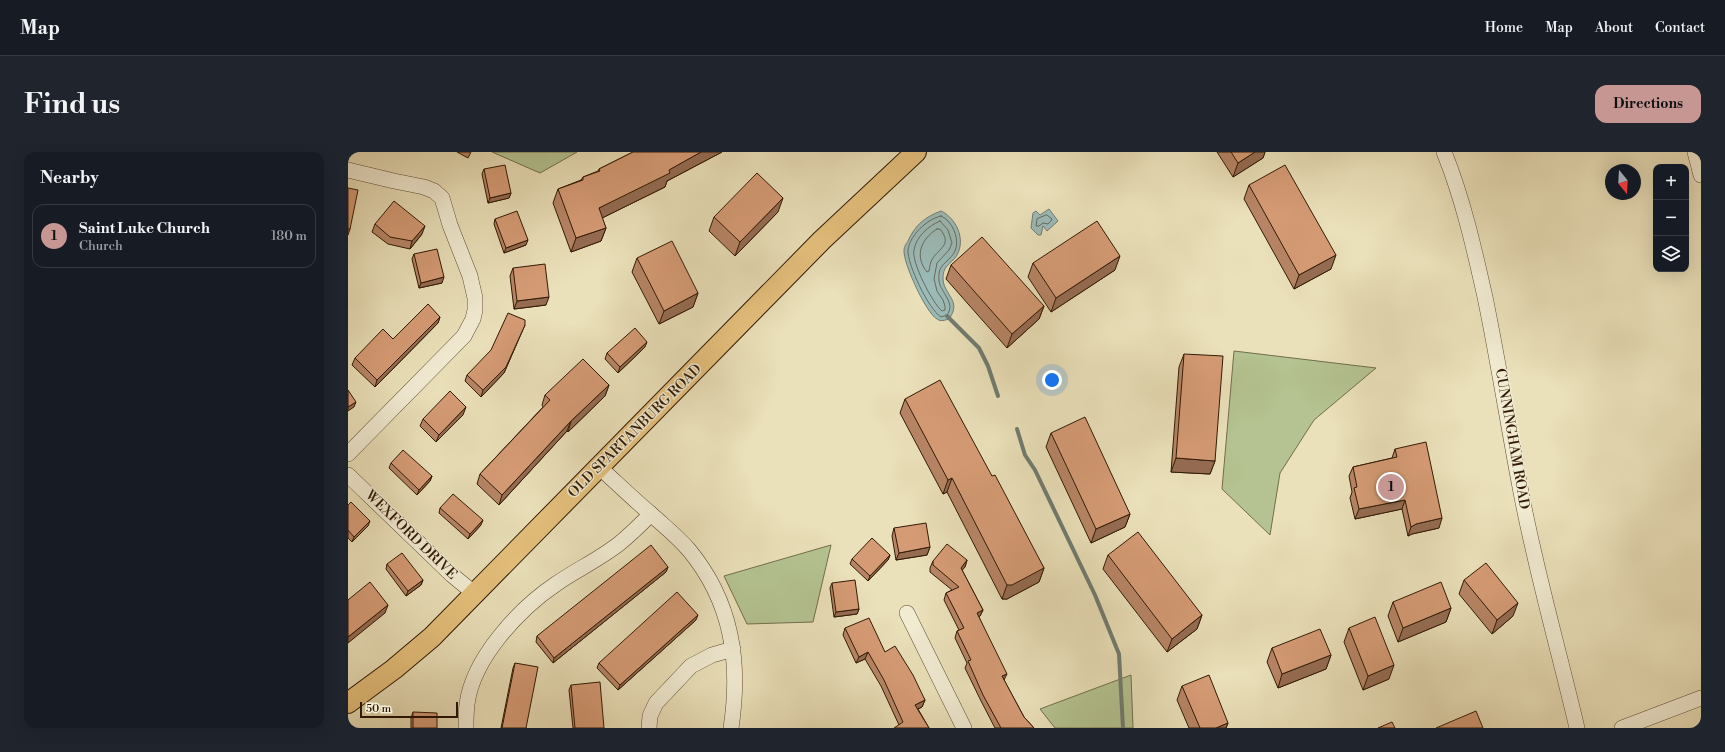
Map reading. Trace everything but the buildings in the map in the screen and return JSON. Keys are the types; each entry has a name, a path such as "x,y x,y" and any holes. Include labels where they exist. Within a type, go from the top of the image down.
{"main road":[{"name":"OLD SPARTANBURG ROAD","path":"348,703 394,669 421,646 475,594 822,240 916,152"}],"street":[{"name":"CUNNINGHAM ROAD","path":"1444,152 1452,171 1477,258 1498,360 1534,555 1577,728"},
{"path":"1695,152 1701,175"},
{"path":"348,170 424,187 434,191 442,198 450,225 470,276 475,298 475,310 473,319 464,336 348,454"},
{"path":"599,467 675,535 688,549 711,580 725,614 733,649 735,686 731,728"},
{"name":"WEXFORD DRIVE","path":"348,475 452,575 475,594"},
{"path":"466,728 467,703 472,682 483,660 496,642 521,613 554,585 619,544 651,514"},
{"path":"907,614 964,728"},
{"path":"649,728 650,716 656,703 691,666 712,655 733,649"},
{"path":"1622,728 1701,698"}],"green space":[{"path":"492,152 577,152 540,173"},
{"path":"1234,351 1376,368 1314,420 1280,473 1270,535 1222,489"},
{"path":"831,545 813,622 747,624 724,576"},
{"path":"1131,675 1133,728 1055,728 1040,709"}],"water":[{"path":"1049,209 1058,221 1047,231 1043,226 1041,235 1038,235 1031,228 1033,213 1036,211 1040,215"},
{"path":"941,211 946,214 955,224 960,236 960,249 955,258 945,268 943,275 944,286 952,299 954,308 953,313 949,319 942,321 938,320 932,315 921,298 907,265 904,250 917,226 925,219"}],"waterway":[{"path":"947,316 979,348 988,366 998,396"},
{"path":"1017,429 1025,455 1035,470 1095,595 1119,654 1123,728"}],"place":[{"name":"Saint Luke Church","path":"1391,487"}]}
